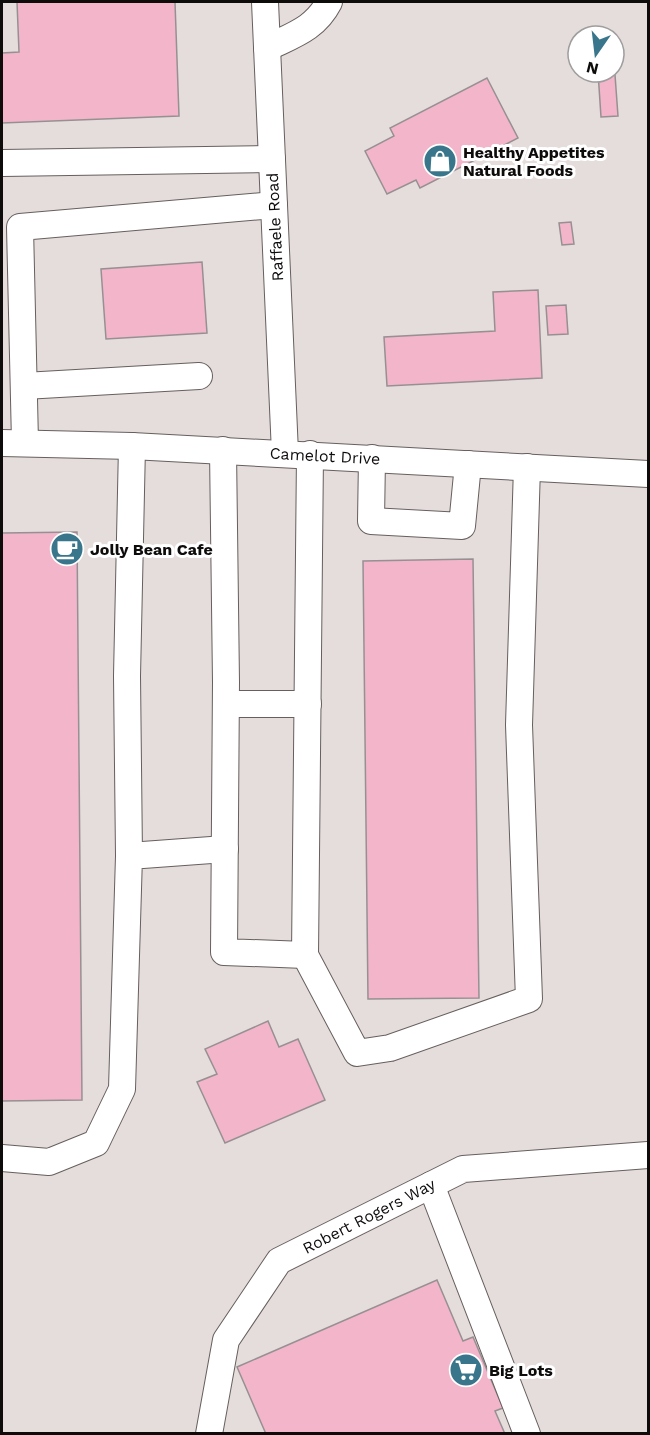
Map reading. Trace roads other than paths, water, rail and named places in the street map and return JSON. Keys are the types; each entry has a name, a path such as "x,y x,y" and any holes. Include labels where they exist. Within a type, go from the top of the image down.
{"street":[{"name":"Raffaele Road","path":"265,2 274,206 298,454 308,704 305,955"},
{"path":"267,48 310,27 321,16 329,2"},
{"path":"2,163 272,159"},
{"path":"13,442 24,386 20,227 274,206"},
{"path":"24,386 199,376"},
{"name":"Camelot Drive","path":"13,442 224,450 648,474"},
{"path":"2,1158 49,1162 96,1143 122,1089 129,856 127,676 132,446"},
{"path":"224,450 226,704 224,952 305,955 357,1053 390,1048 529,999 519,725 527,467"},
{"path":"372,458 371,521 462,526 468,464"},
{"path":"226,704 308,704"},
{"path":"129,856 225,849"},
{"name":"Robert Rogers Way","path":"209,1434 226,1340 279,1261 463,1169 648,1155"},
{"path":"431,1185 527,1434"}],"place":[{"name":"Healthy Appetites Natural Foods","path":"440,161"},
{"name":"Jolly Bean Cafe","path":"67,549"},
{"name":"Big Lots","path":"466,1370"}]}
